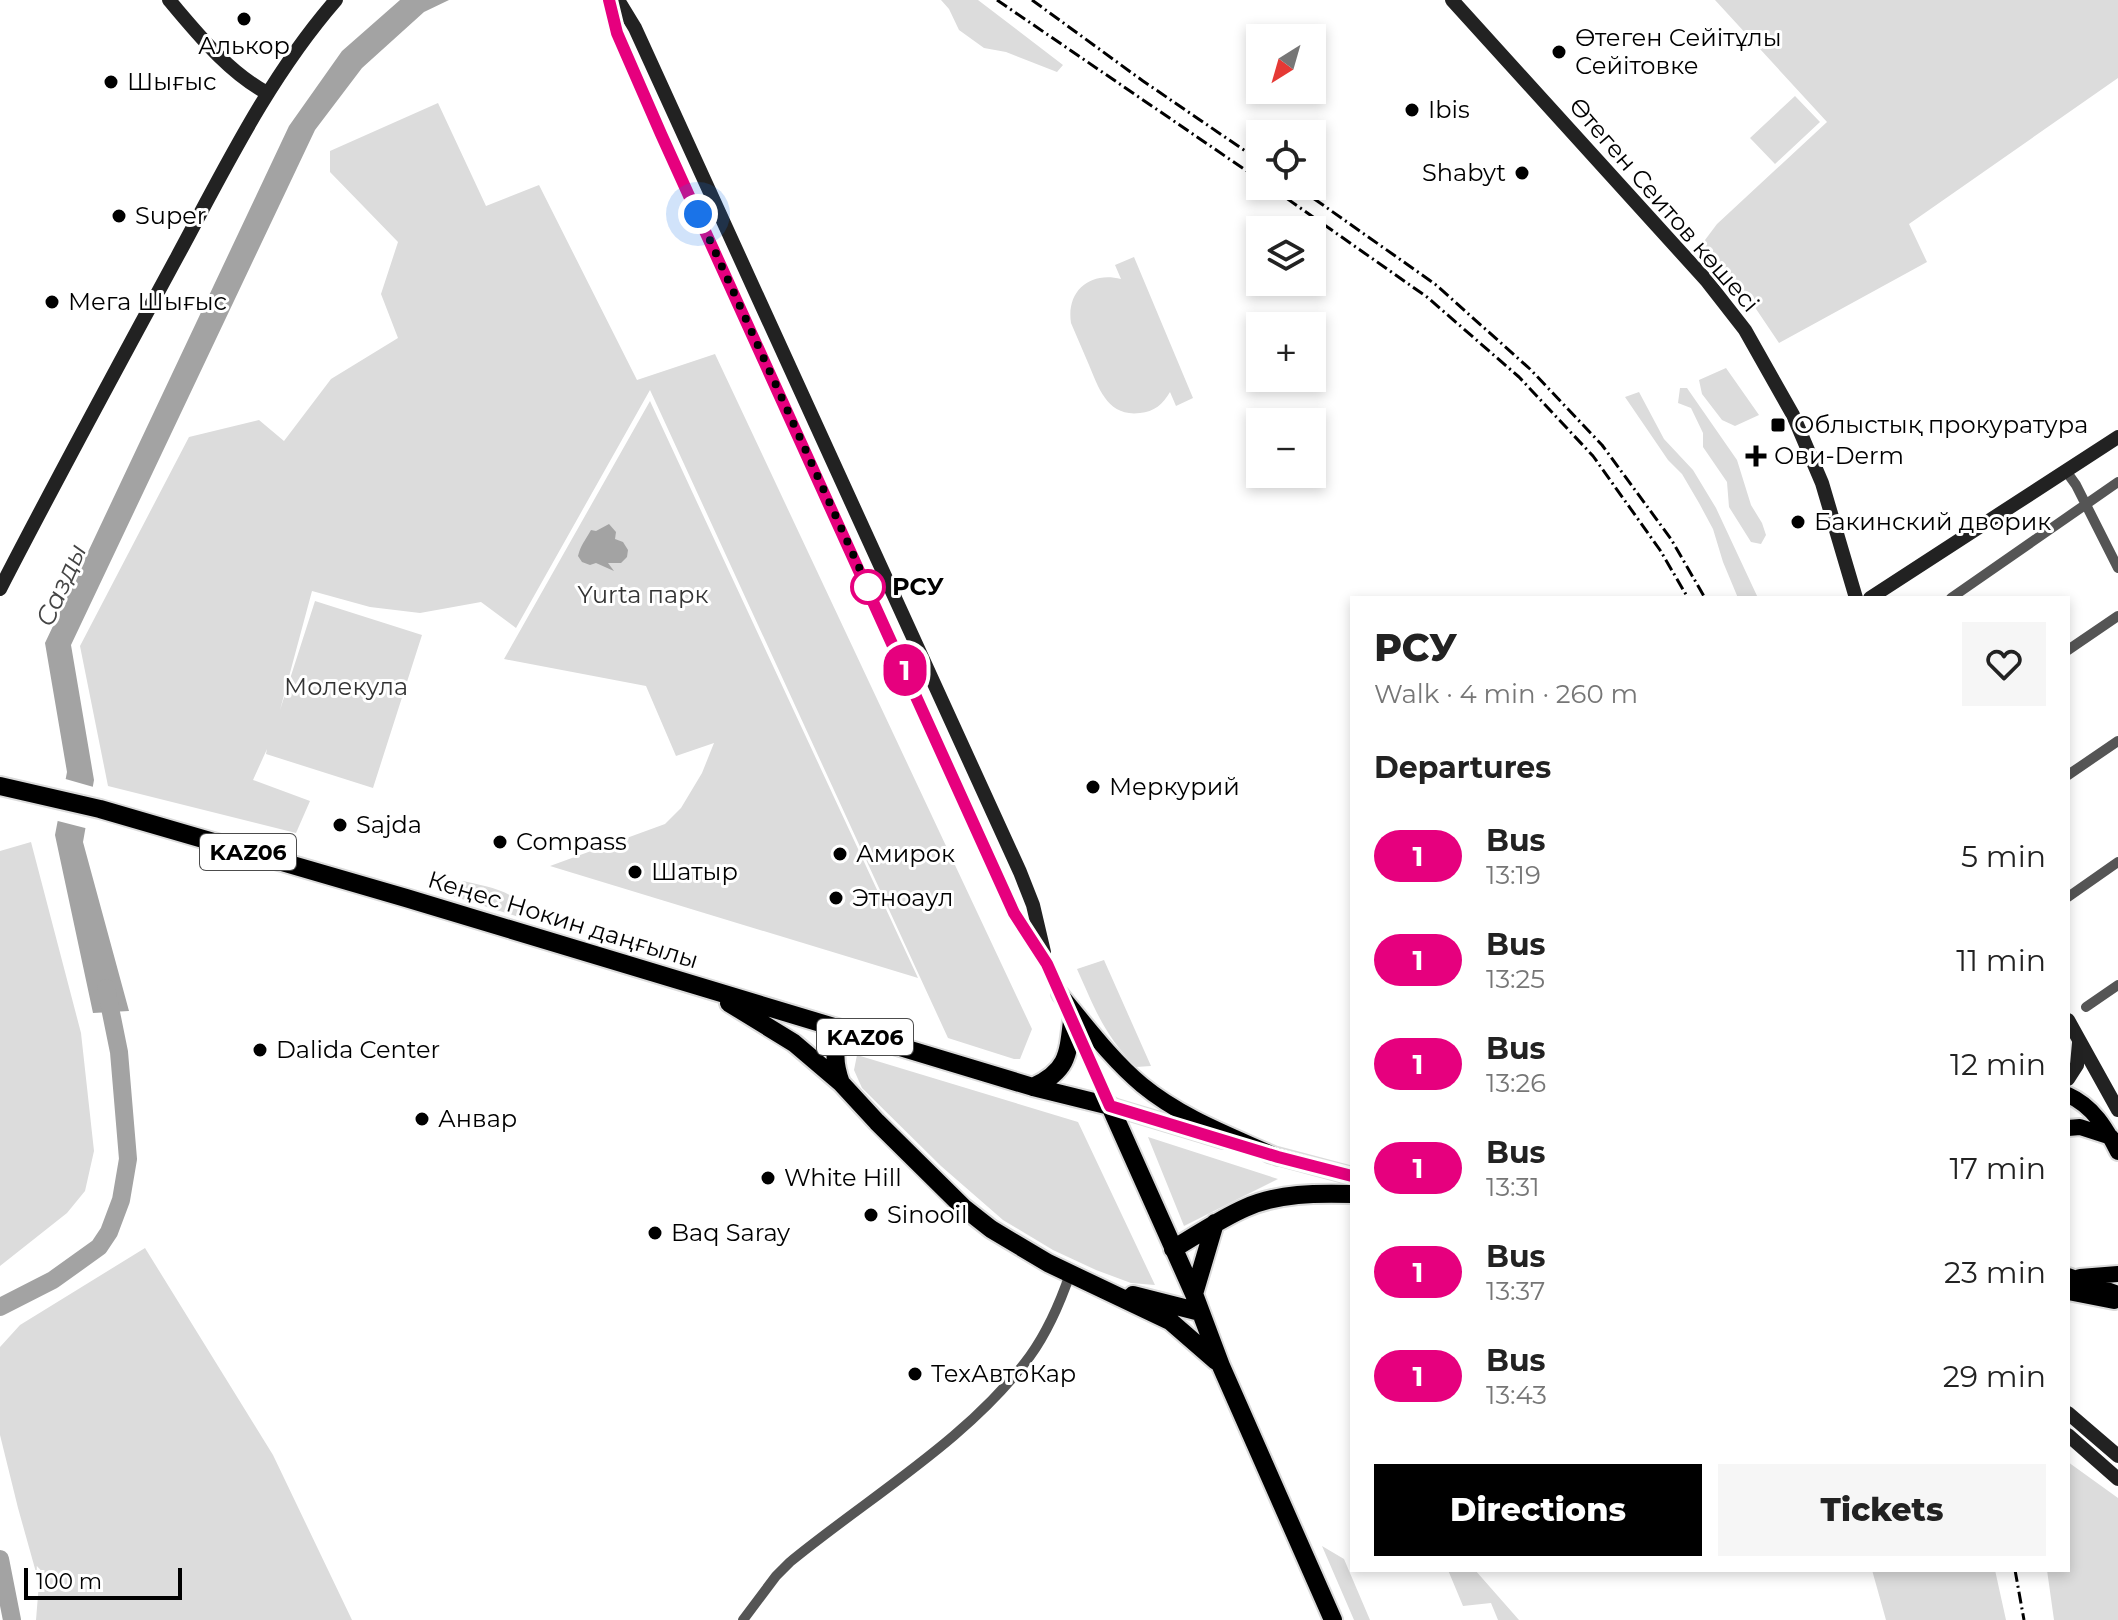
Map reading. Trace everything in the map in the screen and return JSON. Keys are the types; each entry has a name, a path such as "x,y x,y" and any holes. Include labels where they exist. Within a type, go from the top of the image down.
{"highway":[{"name":"Кеңес Нокин даңғылы","path":"0,786 100,809 401,896 842,1031 1033,1087 1110,1106"},
{"path":"697,986 794,1043 841,1083 963,1207 1001,1236 1070,1274 1170,1321 1221,1366"},
{"path":"1033,1087 1057,1073 1065,1062 1072,1021"},
{"path":"841,1083 835,1054 842,1031"},
{"path":"1110,1106 1333,1620"},
{"path":"1173,1249 1246,1207 1283,1197 1350,1194"},
{"path":"1197,1303 1215,1223"},
{"path":"1108,1291 1197,1303"}],"main road":[{"path":"169,0 235,72 267,93"},
{"path":"0,589 267,93 310,30 336,0"},
{"path":"609,0 617,33 1014,913 1047,964 1110,1106 1350,1175"},
{"path":"618,0 635,28 991,810 1033,905 1047,964"},
{"name":"Өтеген Сеитов көшесі","path":"1452,0 1706,280 1745,330 1793,415 1822,483 1855,596"},
{"path":"711,242 729,234"},
{"path":"1873,596 2118,437"},
{"path":"920,703 939,695"},
{"path":"972,819 991,810"},
{"path":"1060,994 1114,1058 1143,1085 1177,1110 1278,1157"},
{"path":"2070,1076 2080,1052 2072,1027"},
{"path":"2072,1027 2118,1110"},
{"path":"2070,1096 2092,1111 2114,1144"},
{"path":"2070,1128 2095,1131 2114,1144"},
{"path":"2070,1282 2118,1274"},
{"path":"2070,1282 2118,1294"},
{"path":"2070,1282 2118,1302"},
{"path":"2070,1415 2118,1456"},
{"path":"2070,1437 2118,1479"}],"street":[{"path":"2066,471 2118,568"},
{"path":"1954,596 2118,482"},
{"path":"2070,649 2118,616"},
{"path":"2070,774 2118,741"},
{"path":"2070,896 2118,862"},
{"path":"2086,1007 2118,985"},
{"path":"743,1620 790,1562 958,1431 1015,1374 1031,1354 1053,1316 1070,1274"}],"green space":[{"path":"941,0 978,0 1063,65 1057,72 1006,52 984,48 959,30"},
{"path":"1715,0 2118,0 2118,78 1909,224 1927,262 1779,343 1748,297 1702,244 1717,224 1827,122"},
{"path":"1795,96 1820,122 1775,164 1750,138"},
{"name":"Молекула","path":"438,103 486,206 539,185 637,380 715,354 1032,1029 1020,1059 948,1038 650,390 516,628 481,602 420,613 370,607 312,591 280,710 315,601 422,635 373,788 266,754 267,749 253,780 310,801 296,833 108,786 80,646 189,437 259,420 284,441 331,379 398,338 381,294 398,242 330,172 330,151"},
{"path":"1134,257 1193,398 1176,406 1170,392 1154,409 1129,413 1112,406 1101,392 1071,323 1070,312 1076,293 1082,286 1099,278 1121,279 1115,265"},
{"path":"1726,368 1759,415 1735,426 1722,420 1702,394 1699,380"},
{"path":"1680,388 1687,388 1737,460 1751,505 1766,535 1761,544 1751,542 1729,507 1727,482 1703,447 1703,433 1691,408 1678,403"},
{"path":"1639,392 1664,439 1693,470 1716,508 1757,596 1737,596 1713,529 1699,503 1682,474 1668,460 1625,397"},
{"name":"Yurta парк","path":"650,401 918,978 550,866 665,824 681,808 702,773 714,743 676,756 646,686 504,659"},
{"path":"31,842 81,1033 94,1151 85,1191 67,1213 0,1266 0,851"},
{"path":"463,881 510,895 518,903 522,918 446,894 454,884"},
{"path":"1104,960 1151,1066 1136,1067 1116,1044 1101,1021 1077,969"},
{"path":"857,1055 1078,1122 1155,1285 1131,1283 1096,1270 1053,1250 1003,1220 941,1166 862,1088 854,1070"},
{"path":"1148,1137 1278,1179 1184,1226"},
{"path":"145,1248 273,1455 352,1620 36,1620 39,1583 0,1435 0,1347 20,1325"},
{"path":"2070,1463 2118,1498 2118,1620 2054,1620 2047,1572 2070,1572"},
{"path":"1322,1546 1344,1559 1370,1620 1354,1620"},
{"path":"1449,1572 1477,1572 1519,1620 1498,1620 1491,1603 1463,1606"},
{"path":"1873,1572 1995,1572 2006,1620 1886,1620"}],"shaded area":[{"path":"400,0 449,0 424,12 362,68 315,130 71,645 94,780 83,842 129,1011 93,1013 55,835 67,772 45,643 289,126 342,51"},
{"path":"609,524 616,532 615,539 623,542 628,550 627,557 621,563 608,563 614,571 596,563 590,565 582,562 578,556 591,530 596,531"}],"pier":[{"path":"62,778 97,788 89,829 54,820"}],"waterway":[{"name":"Сазды","path":"0,1307 53,1280 99,1247 109,1232 121,1200 128,1159 119,1052 106,988"},
{"name":"Сазды","path":"0,1559 12,1620"}],"railway":[{"path":"997,0 1246,170"},
{"path":"1032,0 1246,151"},
{"path":"1289,200 1427,297 1519,377 1593,456 1660,550 1687,596"},
{"path":"1316,200 1435,284 1530,369 1602,445 1671,539 1704,596"},
{"path":"2015,1572 2024,1620"}],"bus line":[{"name":"1","path":"609,0 617,33 661,134 1014,913 1047,964 1110,1106 1350,1176"}],"place":[{"name":"Алькор","path":"244,19"},
{"name":"Өтеген Сейітұлы Сейітовке","path":"1559,52"},
{"name":"Шығыс","path":"111,82"},
{"name":"Ibis","path":"1412,110"},
{"name":"Shabyt","path":"1522,173"},
{"name":"Super","path":"119,216"},
{"name":"Мега Шығыс","path":"52,302"},
{"name":"Облыстық прокуратура","path":"1778,425"},
{"name":"Ови-Derm","path":"1756,456"},
{"name":"Бакинский дворик","path":"1798,522"},
{"name":"РСУ","path":"868,587"},
{"name":"Меркурий","path":"1093,787"},
{"name":"Sajda","path":"340,825"},
{"name":"Compass","path":"500,842"},
{"name":"Амирок","path":"840,854"},
{"name":"Шатыр","path":"635,872"},
{"name":"Этноаул","path":"836,898"},
{"name":"Dalida Center","path":"260,1050"},
{"name":"Анвар","path":"422,1119"},
{"name":"White Hill","path":"768,1178"},
{"name":"Sinooil","path":"871,1215"},
{"name":"Baq Saray","path":"655,1233"},
{"name":"ТехАвтоКар","path":"915,1374"}],"route":[{"path":"698,214 868,587"}]}
